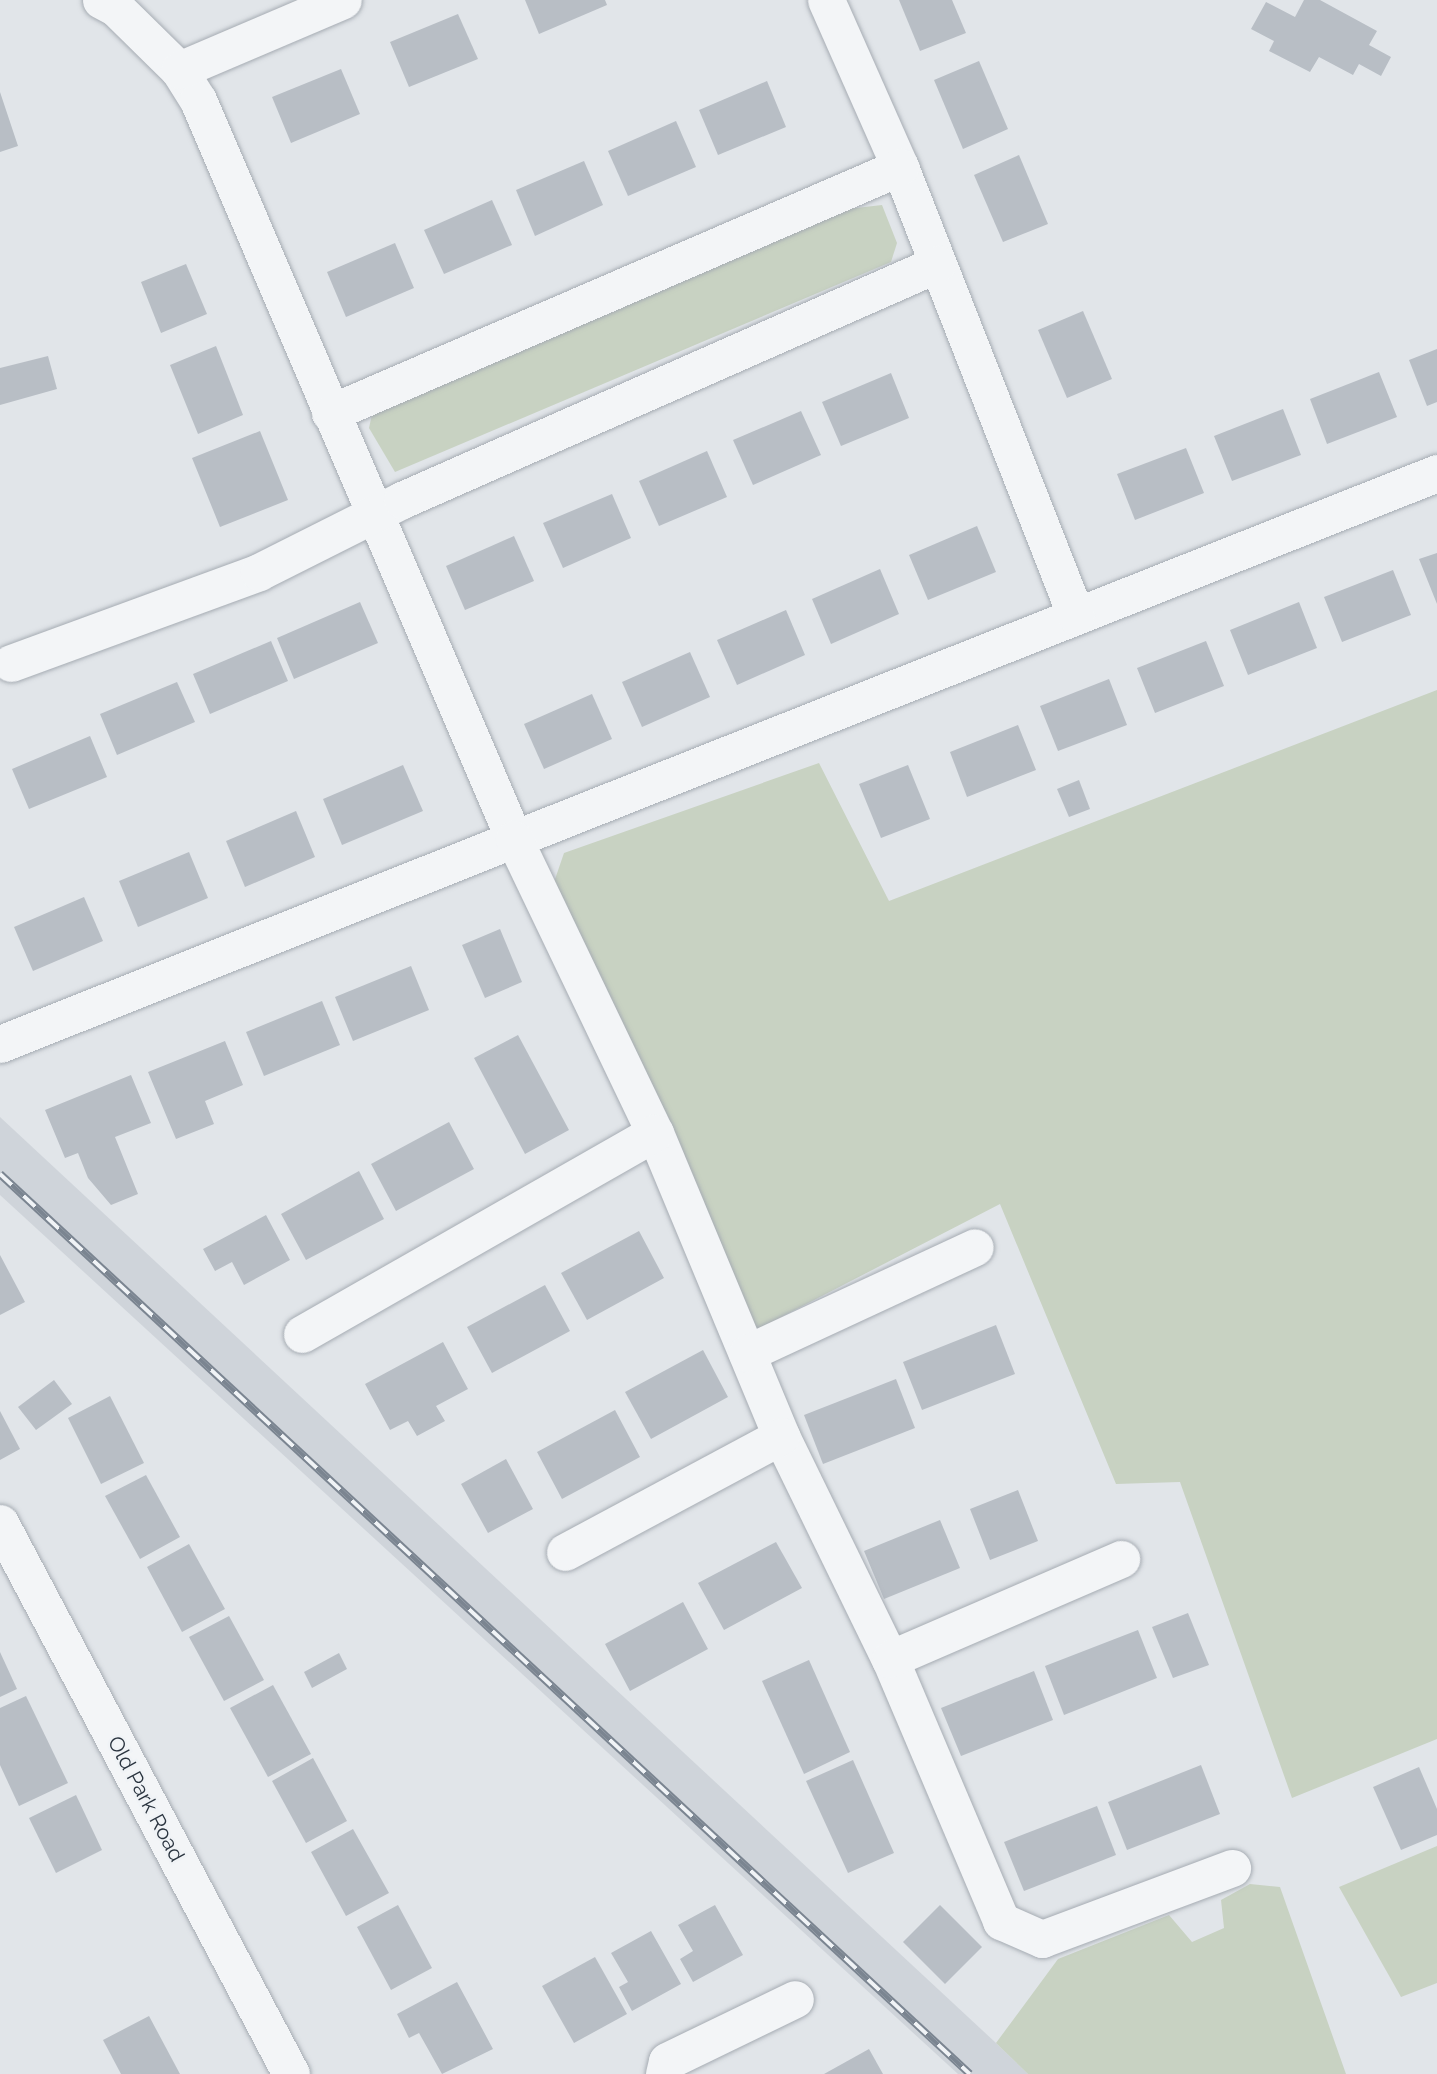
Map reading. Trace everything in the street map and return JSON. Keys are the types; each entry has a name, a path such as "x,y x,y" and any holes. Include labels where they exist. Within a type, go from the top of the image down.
{"street":[{"path":"101,0 116,8 178,70 198,100 514,839 655,1133 782,1436 890,1659 1002,1921 1042,1939 1232,1868"},
{"path":"178,70 342,0"},
{"path":"826,0 900,167 1076,616"},
{"path":"330,413 900,167"},
{"path":"11,663 259,572 376,517 402,500 937,264"},
{"path":"0,1044 1437,473"},
{"path":"302,1334 655,1133"},
{"path":"747,1353 975,1247"},
{"path":"565,1552 782,1436"},
{"name":"Old Park Road","path":"0,1523 291,2074"},
{"path":"890,1659 1121,1559"},
{"path":"664,2074 667,2061 795,1999"}],"shaded area":[{"path":"0,1117 1028,2074 958,2074 0,1195"}],"green space":[{"path":"882,205 897,243 891,262 395,472 369,428 373,410 839,210"},
{"path":"1437,690 1437,1739 1292,1798 1180,1482 1116,1484 1000,1204 756,1330 553,885 564,853 819,763 889,901"},
{"path":"1437,1846 1437,1983 1401,1997 1339,1887"},
{"path":"1250,1884 1280,1887 1346,2074 1028,2074 996,2043 1058,1959 1169,1915 1192,1942 1224,1928 1221,1900"}],"building":[{"path":"525,0 605,0 607,5 539,34"},
{"path":"899,0 952,0 966,33 920,51"},
{"path":"1304,0 1320,0 1377,31 1369,45 1391,57 1381,76 1359,64 1353,75 1319,57 1310,72 1269,51 1274,41 1251,29 1266,2 1295,17"},
{"path":"458,14 478,59 409,87 390,42"},
{"path":"979,61 1008,129 963,149 934,80"},
{"path":"341,69 360,114 291,143 272,97"},
{"path":"767,81 786,127 718,155 699,110"},
{"path":"0,92 18,146 0,152"},
{"path":"676,121 696,167 628,196 608,151"},
{"path":"1019,155 1048,224 1003,242 974,175"},
{"path":"584,161 603,205 535,236 516,190"},
{"path":"492,200 512,245 444,274 424,230"},
{"path":"395,243 414,288 346,317 327,272"},
{"path":"186,264 207,314 161,333 141,282"},
{"path":"1083,311 1112,379 1067,398 1038,330"},
{"path":"216,346 243,415 198,434 170,365"},
{"path":"1437,349 1437,402 1427,406 1409,360"},
{"path":"48,356 57,389 0,405 0,368"},
{"path":"1379,372 1397,417 1327,444 1310,399"},
{"path":"891,373 909,418 841,446 822,402"},
{"path":"1283,409 1301,455 1232,481 1214,436"},
{"path":"801,411 821,455 753,485 733,440"},
{"path":"260,431 288,500 220,527 192,458"},
{"path":"1186,448 1204,493 1135,520 1117,474"},
{"path":"707,451 727,497 659,526 639,481"},
{"path":"612,494 631,538 563,568 543,523"},
{"path":"977,526 996,572 928,600 909,555"},
{"path":"514,536 534,581 465,610 446,566"},
{"path":"1437,553 1437,604 1419,559"},
{"path":"880,569 899,614 831,644 812,599"},
{"path":"1393,570 1411,615 1342,642 1324,597"},
{"path":"360,602 378,643 294,679 277,638"},
{"path":"1299,602 1317,648 1248,675 1230,630"},
{"path":"786,610 805,655 737,685 717,640"},
{"path":"271,641 288,681 210,714 193,674"},
{"path":"1206,641 1224,686 1155,713 1137,668"},
{"path":"690,652 710,697 642,727 622,682"},
{"path":"1109,679 1127,725 1058,751 1040,706"},
{"path":"177,682 195,722 117,755 100,714"},
{"path":"592,694 612,739 544,769 524,724"},
{"path":"1018,725 1036,770 967,797 950,752"},
{"path":"90,736 107,777 29,809 12,769"},
{"path":"403,765 423,811 342,845 323,799"},
{"path":"908,765 930,819 881,838 859,784"},
{"path":"1079,780 1090,809 1069,817 1057,789"},
{"path":"296,811 315,857 245,887 226,841"},
{"path":"189,852 208,898 138,927 119,881"},
{"path":"84,897 103,941 33,971 14,927"},
{"path":"500,929 522,982 485,998 462,945"},
{"path":"411,966 429,1010 353,1041 335,997"},
{"path":"322,1001 340,1045 264,1076 246,1032"},
{"path":"518,1035 569,1130 525,1154 474,1058"},
{"path":"225,1041 243,1085 205,1101 214,1124 176,1139 148,1072"},
{"path":"131,1075 151,1123 115,1137 138,1194 111,1205 88,1178 78,1153 65,1158 45,1110"},
{"path":"449,1122 474,1169 396,1211 371,1164"},
{"path":"359,1171 384,1219 306,1260 281,1214"},
{"path":"266,1215 290,1260 244,1285 232,1262 215,1271 203,1249"},
{"path":"639,1231 664,1278 587,1320 561,1273"},
{"path":"0,1255 25,1302 0,1315"},
{"path":"545,1285 570,1331 492,1373 467,1327"},
{"path":"996,1325 1015,1374 922,1410 903,1362"},
{"path":"443,1342 468,1389 436,1406 445,1421 417,1436 408,1421 390,1430 365,1384"},
{"path":"703,1350 728,1397 651,1439 625,1392"},
{"path":"896,1379 915,1428 823,1464 804,1415"},
{"path":"54,1380 72,1404 36,1430 18,1407"},
{"path":"110,1396 144,1463 101,1484 68,1418"},
{"path":"615,1410 640,1457 562,1499 537,1452"},
{"path":"0,1411 20,1449 0,1460"},
{"path":"506,1459 533,1509 488,1533 461,1484"},
{"path":"146,1475 180,1537 140,1559 105,1496"},
{"path":"1018,1490 1038,1541 990,1560 970,1509"},
{"path":"940,1520 960,1568 884,1599 864,1551"},
{"path":"776,1542 802,1588 724,1630 698,1583"},
{"path":"189,1544 225,1609 182,1632 147,1567"},
{"path":"683,1602 708,1649 630,1691 605,1644"},
{"path":"1188,1613 1209,1665 1173,1678 1152,1627"},
{"path":"229,1616 264,1680 224,1701 189,1637"},
{"path":"1138,1630 1157,1678 1064,1715 1045,1666"},
{"path":"0,1652 17,1689 0,1697"},
{"path":"339,1653 347,1669 312,1688 304,1672"},
{"path":"809,1660 850,1752 804,1774 762,1681"},
{"path":"1034,1671 1053,1720 961,1756 941,1708"},
{"path":"273,1685 311,1754 268,1777 230,1708"},
{"path":"26,1696 68,1783 19,1806 0,1765 0,1708"},
{"path":"313,1758 347,1821 306,1843 272,1781"},
{"path":"853,1760 894,1853 848,1873 806,1781"},
{"path":"1201,1765 1220,1814 1127,1850 1108,1802"},
{"path":"1419,1767 1437,1809 1437,1835 1401,1850 1373,1787"},
{"path":"76,1795 102,1850 56,1873 29,1818"},
{"path":"1097,1806 1116,1855 1024,1891 1004,1842"},
{"path":"353,1829 389,1893 346,1916 311,1852"},
{"path":"398,1905 432,1968 391,1990 357,1927"},
{"path":"715,1905 743,1955 693,1982 680,1959 693,1951 678,1925"},
{"path":"940,1905 982,1947 945,1984 903,1942"},
{"path":"651,1931 681,1984 632,2011 619,1987 628,1982 611,1953"},
{"path":"595,1957 627,2014 574,2043 542,1986"},
{"path":"457,1982 493,2049 442,2074 419,2033 409,2038 397,2014"},
{"path":"149,2016 180,2074 121,2074 103,2040"},
{"path":"869,2049 883,2074 824,2074"}],"railway":[{"path":"0,1174 970,2074"}]}
